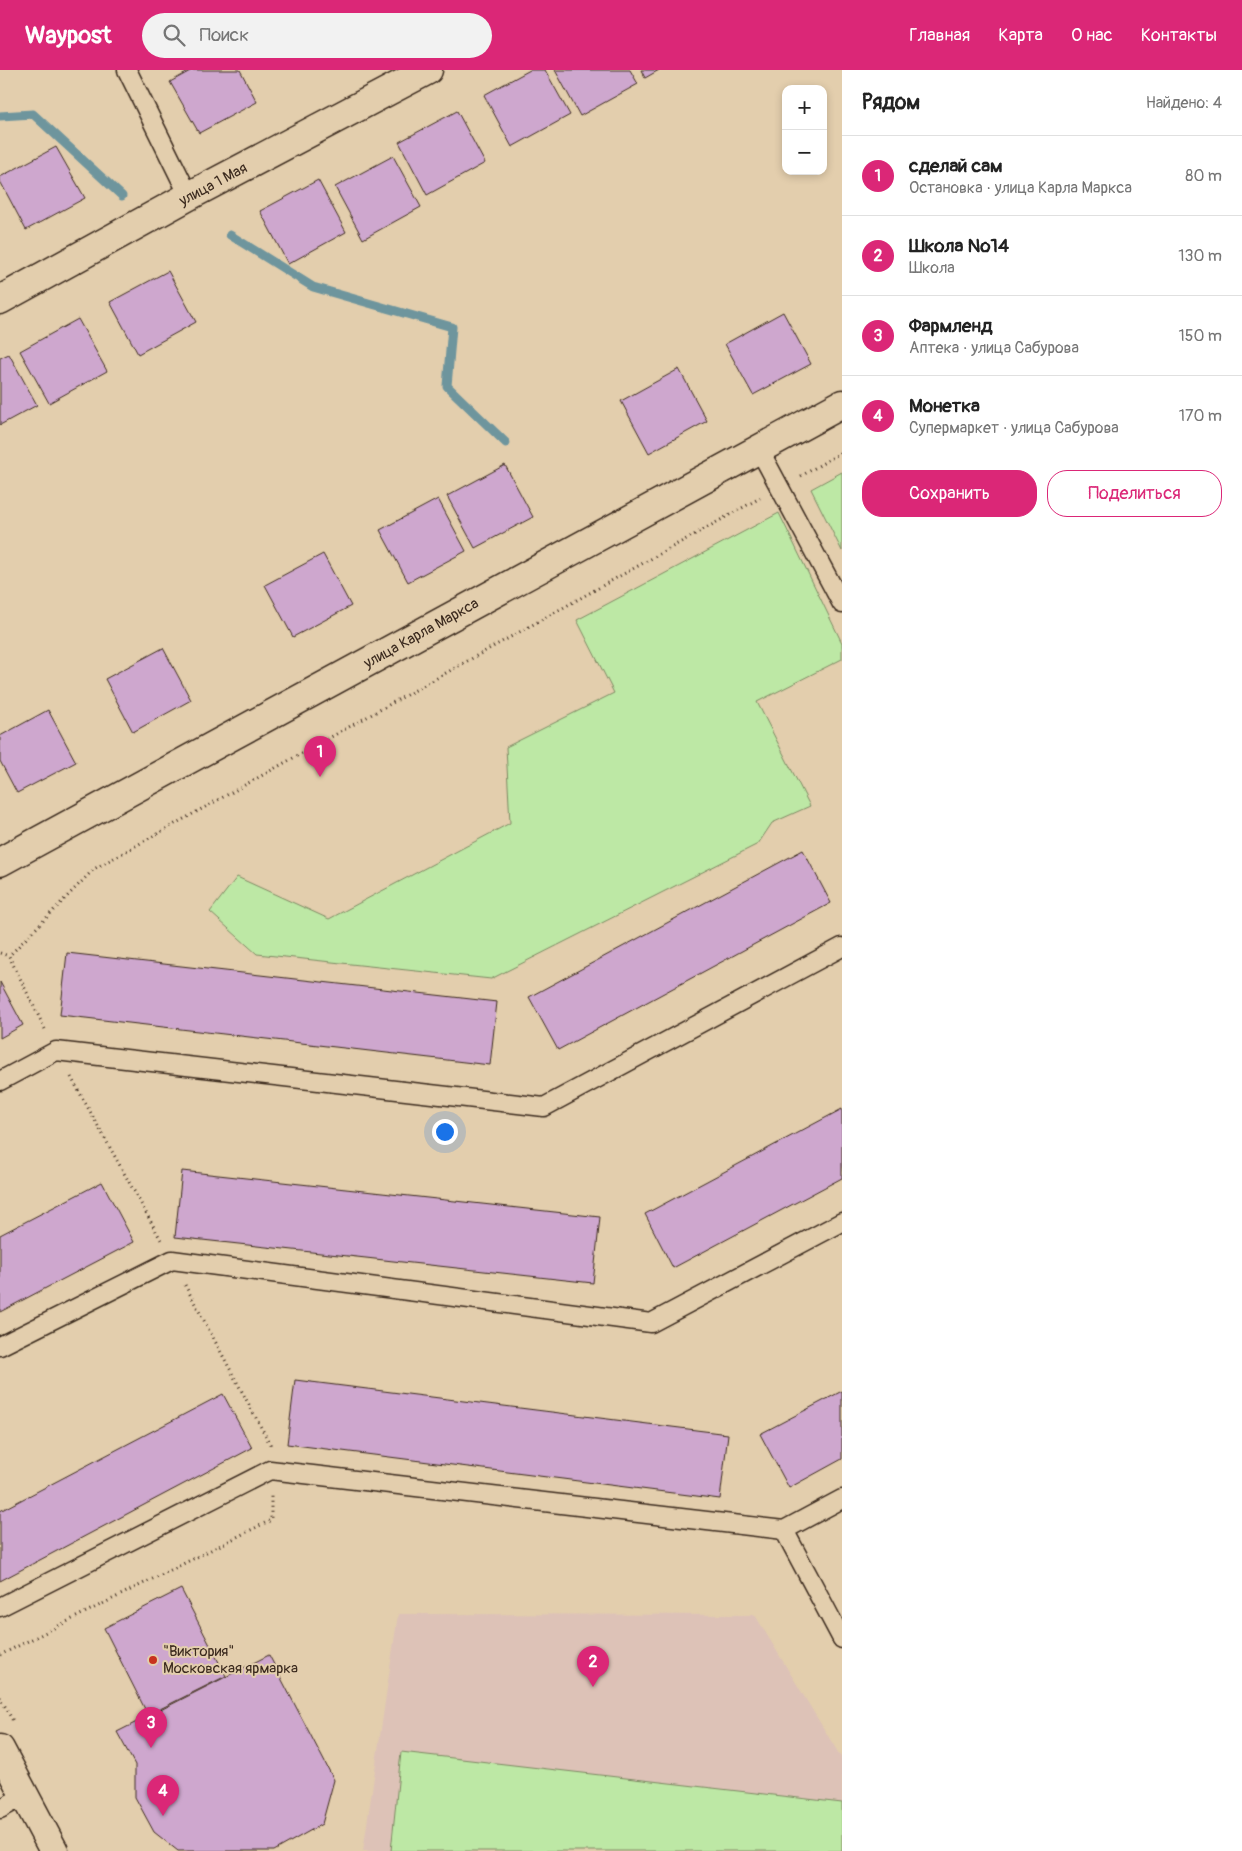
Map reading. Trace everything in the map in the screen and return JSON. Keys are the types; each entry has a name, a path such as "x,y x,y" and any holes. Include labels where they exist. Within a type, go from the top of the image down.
{"street":[{"name":"улица 1 Мая","path":"0,300 189,196 428,70"},
{"name":"улица Карла Маркса","path":"0,862 842,404"},
{"path":"0,1749 54,1851"}],"lane":[{"path":"127,70 189,196"},
{"path":"758,449 842,604"},
{"path":"0,1081 56,1051 544,1107 842,947"},
{"path":"0,1346 172,1260 651,1322 842,1222"},
{"path":"0,1608 270,1470 784,1530 842,1499"},
{"path":"784,1530 842,1639"},
{"path":"0,1809 24,1796"}],"path":[{"path":"9,956 94,869 842,452"},
{"path":"0,953 9,956 56,1051 172,1260 270,1444 271,1520 0,1655"}],"shaded area":[{"path":"398,1614 755,1615 842,1759 842,1851 363,1851"}],"green space":[{"path":"842,472 842,551 811,489"},
{"path":"779,513 842,643 842,659 757,702 810,806 772,823 758,844 491,979 257,954 210,912 237,877 329,919 510,823 506,747 614,693 577,620"},
{"path":"401,1752 842,1803 842,1851 391,1851"}],"building":[{"path":"192,70 240,70 257,102 199,133 170,82"},
{"path":"530,70 545,70 570,115 512,147 484,95"},
{"path":"555,70 630,70 638,84 580,116"},
{"path":"641,70 659,70 645,78"},
{"path":"457,111 485,163 427,195 399,142"},
{"path":"56,147 85,198 26,230 0,181 0,177"},
{"path":"393,156 421,207 363,239 335,187"},
{"path":"318,180 346,232 288,264 260,211"},
{"path":"168,271 196,322 138,354 110,302"},
{"path":"783,312 811,364 753,395 725,344"},
{"path":"78,319 107,371 49,403 20,351"},
{"path":"9,354 37,405 0,425 0,358"},
{"path":"679,369 707,421 649,453 621,401"},
{"path":"505,465 533,517 475,548 447,496"},
{"path":"438,499 466,551 408,582 380,530"},
{"path":"323,554 351,606 293,637 265,585"},
{"path":"163,648 191,700 133,732 105,679"},
{"path":"48,710 76,762 17,793 0,761 0,736"},
{"path":"803,850 831,903 558,1050 529,997"},
{"path":"67,953 497,1002 490,1065 60,1015"},
{"path":"0,982 23,1025 0,1038"},
{"path":"842,1109 842,1178 673,1268 645,1214"},
{"path":"182,1171 600,1217 593,1283 175,1237"},
{"path":"102,1182 134,1242 0,1312 0,1235"},
{"path":"295,1380 728,1434 720,1499 287,1444"},
{"path":"842,1391 842,1459 789,1488 760,1434"},
{"path":"223,1394 252,1448 0,1581 0,1511"},
{"path":"181,1589 226,1676 148,1715 104,1628"},
{"path":"269,1655 334,1780 322,1824 274,1851 178,1851 154,1832 135,1797 135,1765 117,1732"}],"waterway":[{"path":"0,116 33,114 122,196"},
{"path":"230,235 313,287 452,327 447,386 506,443"}],"place":[{"name":"сделай сам","path":"320,777"},
{"name":"\"Виктория\" Московская ярмарка","path":"153,1660"},
{"name":"Школа №14","path":"593,1687"},
{"name":"Фармленд","path":"151,1748"},
{"name":"Монетка","path":"163,1816"}]}
